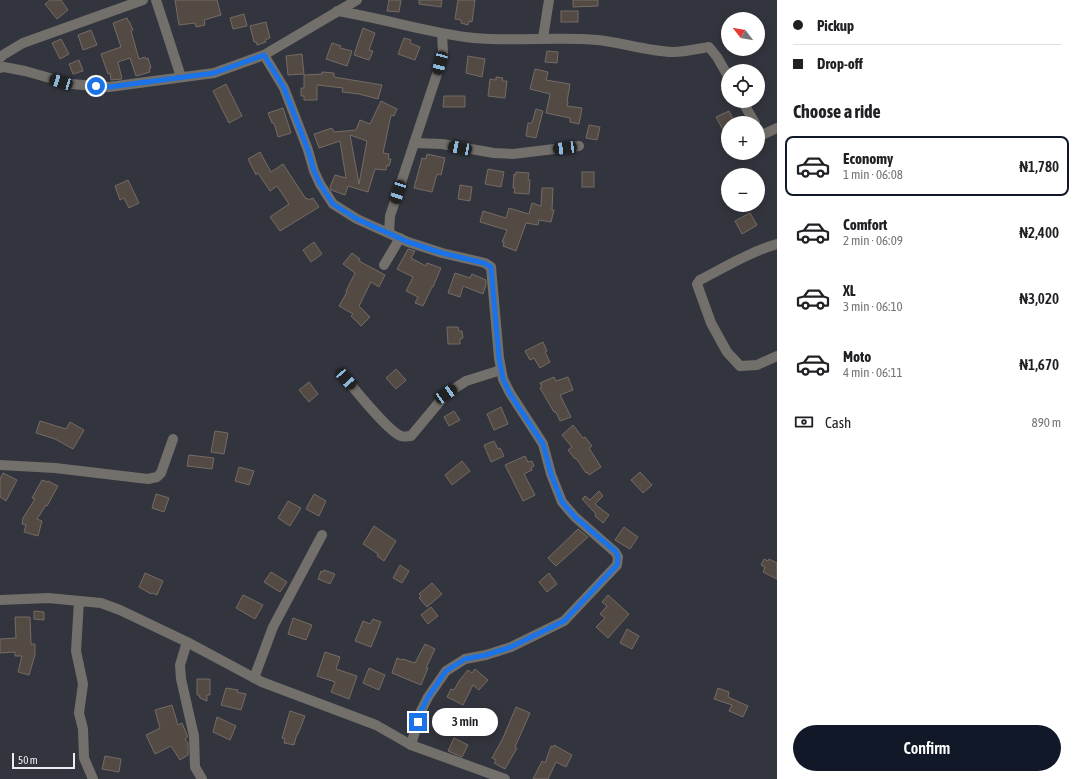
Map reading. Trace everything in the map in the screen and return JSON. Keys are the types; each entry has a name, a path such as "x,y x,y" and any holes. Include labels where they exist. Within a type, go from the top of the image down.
{"street":[{"path":"0,58 23,42 143,0"},
{"path":"156,0 181,77"},
{"path":"0,68 4,67 25,71 71,84 109,87 214,73 264,55 357,0"},
{"path":"543,38 549,0"},
{"path":"338,12 364,16 442,34 495,40 543,38 598,40 674,52 709,47 721,64"},
{"path":"389,233 390,216 443,52 442,34"},
{"path":"264,55 284,88 308,150 314,171 320,184 333,204 357,219 400,238 442,253 484,263 491,267 503,379 510,394 543,444 551,474 562,502 575,517 616,552 618,557 617,565 564,621 511,647 486,655 465,659 446,671 428,697 421,711 411,745"},
{"path":"765,134 777,128"},
{"path":"414,143 442,144 513,154 579,146"},
{"path":"384,265 400,238"},
{"path":"777,244 763,248 732,263 700,280 697,284 711,323 727,352 740,366 757,365 777,356"},
{"path":"346,379 389,427 401,436 406,437 410,436 446,394 466,381 501,370"},
{"path":"0,465 55,468 148,479 157,477 161,473 173,439"},
{"path":"254,678 273,626 322,535"},
{"path":"0,600 48,598 101,604 120,610 187,642 254,678 376,725 411,745 505,779"},
{"path":"79,601 76,651 83,684 79,714 83,729 84,758 93,779"},
{"path":"187,642 180,665 181,679 194,736 195,767 202,779"}],"building":[{"path":"50,0 61,0 68,10 57,19 45,4"},
{"path":"175,0 217,0 221,15 204,20 205,25 196,27 195,23 179,25"},
{"path":"389,0 401,0 399,12 387,11"},
{"path":"419,0 442,0 441,7 419,4"},
{"path":"458,0 475,0 472,22 469,21 468,25 461,23 461,20 455,19"},
{"path":"573,0 598,0 598,6 573,7"},
{"path":"561,11 578,11 578,22 561,22"},
{"path":"244,14 247,26 233,29 230,18"},
{"path":"127,18 133,30 131,31 139,59 145,57 146,59 148,58 151,68 149,69 150,72 136,76 130,58 118,62 122,79 111,80 110,73 108,74 101,54 121,47 113,23"},
{"path":"266,22 270,38 265,40 266,42 257,45 256,42 254,42 250,26"},
{"path":"363,28 375,33 369,50 373,51 369,60 354,55"},
{"path":"91,30 97,45 83,50 78,35"},
{"path":"404,38 411,40 410,43 420,47 415,60 398,54"},
{"path":"61,39 69,54 60,59 52,43"},
{"path":"332,43 341,46 340,48 352,51 347,66 326,59"},
{"path":"547,51 558,52 557,63 545,62"},
{"path":"302,54 304,74 288,75 286,56"},
{"path":"468,56 485,59 482,77 466,73"},
{"path":"79,60 83,71 73,74 69,64"},
{"path":"535,69 548,72 546,80 570,84 567,106 582,108 579,124 570,122 570,118 546,113 550,94 530,89"},
{"path":"322,72 334,73 334,77 382,85 378,99 359,94 342,92 343,88 317,85 317,100 304,100 304,96 301,96 301,88 304,88 304,75 322,74"},
{"path":"496,77 503,78 502,81 507,81 505,98 488,96 490,79 496,80"},
{"path":"226,84 242,116 229,123 213,91"},
{"path":"444,96 465,96 465,107 443,107"},
{"path":"381,101 397,109 394,116 391,115 383,153 389,154 388,159 391,159 389,166 387,165 386,170 375,169 368,192 348,186 345,195 331,190 330,187 335,175 346,178 340,141 319,148 314,134 332,128 334,132 356,130 360,120 370,124","holes":["350,135 367,141 359,184"]},
{"path":"283,108 291,133 278,137 274,123 272,123 268,113"},
{"path":"536,109 543,111 536,138 526,136 528,123 532,123"},
{"path":"729,111 732,116 721,116 721,126 716,117"},
{"path":"589,125 600,127 597,140 586,138"},
{"path":"260,152 271,172 283,164 306,199 307,198 308,200 313,198 319,207 280,231 270,217 289,204 277,186 270,191 258,173 256,175 248,159"},
{"path":"427,154 445,158 441,175 437,174 432,192 414,188 422,158 426,159"},
{"path":"488,169 504,172 501,187 485,184"},
{"path":"516,172 529,173 529,194 514,193 514,174 516,175"},
{"path":"582,172 594,172 594,187 582,187"},
{"path":"128,180 139,203 129,208 124,198 120,200 115,186"},
{"path":"460,185 472,187 470,201 458,199"},
{"path":"542,188 553,188 552,210 554,210 551,222 539,220 538,225 526,223 516,251 503,246 504,242 502,242 507,230 480,222 483,211 506,218 509,208 529,214 532,203 541,206"},
{"path":"750,213 757,225 742,234 735,221"},
{"path":"314,242 322,254 311,262 303,250"},
{"path":"408,249 415,251 411,258 426,266 427,263 441,268 423,306 415,303 418,297 406,291 413,277 397,269"},
{"path":"352,253 360,259 359,261 385,275 379,287 371,282 359,306 370,317 361,326 351,316 353,314 339,306 355,273 343,264"},
{"path":"455,273 470,278 472,274 486,280 483,294 463,286 460,297 448,293"},
{"path":"447,327 458,327 459,331 462,331 463,338 460,339 460,344 448,344"},
{"path":"543,342 547,351 545,352 550,362 540,368 534,358 530,360 525,351"},
{"path":"396,369 406,380 396,389 386,378"},
{"path":"554,377 556,381 568,377 573,390 560,395 571,417 560,421 556,412 554,412 540,388 542,387 540,383"},
{"path":"309,382 318,394 309,402 299,390"},
{"path":"501,407 508,424 494,430 487,414"},
{"path":"454,411 460,420 449,426 444,417"},
{"path":"40,421 66,429 70,422 84,430 73,449 55,439 36,433"},
{"path":"573,425 583,438 585,437 592,446 589,448 601,467 589,475 568,450 572,447 562,435"},
{"path":"215,431 228,433 224,454 211,452"},
{"path":"494,441 504,456 491,462 484,445"},
{"path":"189,455 214,458 212,469 187,466"},
{"path":"525,456 528,462 532,461 534,466 531,468 532,470 524,474 535,495 523,501 505,465"},
{"path":"462,461 470,471 452,485 445,475"},
{"path":"239,467 254,471 249,485 235,481"},
{"path":"640,472 652,485 643,493 631,480"},
{"path":"3,473 17,480 6,501 0,497 0,479"},
{"path":"42,480 58,486 47,506 46,505 37,519 42,521 38,536 24,532 26,525 22,524 23,518 35,499 32,498"},
{"path":"599,491 603,496 595,504 609,515 603,523 595,516 596,514 582,499 585,496 590,500"},
{"path":"156,494 169,498 164,512 152,508"},
{"path":"314,494 326,501 319,516 306,509"},
{"path":"288,501 301,508 290,526 278,518"},
{"path":"374,526 396,541 384,561 377,556 378,554 363,544"},
{"path":"624,527 638,537 630,549 615,540"},
{"path":"578,529 588,537 556,566 548,558"},
{"path":"764,559 768,561 769,559 777,563 777,579 763,572 765,567 761,565"},
{"path":"400,565 409,571 402,583 393,578"},
{"path":"324,570 335,574 330,584 318,579 321,571 323,572"},
{"path":"271,572 287,582 280,592 264,582"},
{"path":"145,573 163,581 157,595 151,594 139,587"},
{"path":"549,573 557,584 547,592 539,582"},
{"path":"432,583 442,594 427,607 419,598 421,596 419,594"},
{"path":"243,595 263,605 255,619 236,608"},
{"path":"608,595 629,614 608,638 596,627 605,618 600,614 607,606 602,602"},
{"path":"431,607 438,616 428,624 421,615"},
{"path":"34,611 44,612 44,620 34,619"},
{"path":"15,617 30,617 31,644 35,644 35,655 29,675 18,672 22,656 15,656 15,652 0,653 0,639 16,638"},
{"path":"293,618 312,625 306,640 288,634"},
{"path":"373,619 381,622 371,647 355,641 363,621 370,624"},
{"path":"627,629 639,636 632,649 620,643"},
{"path":"425,644 435,649 426,668 428,668 421,685 392,673 397,658 415,663"},
{"path":"325,652 340,657 336,669 357,676 349,699 331,692 335,682 317,676"},
{"path":"369,668 385,675 379,690 363,683"},
{"path":"475,669 488,680 479,690 473,685 463,705 447,697 451,689 454,690 468,670 472,673"},
{"path":"197,679 210,679 210,695 207,695 207,701 197,695"},
{"path":"226,688 238,690 237,692 246,694 241,710 221,705"},
{"path":"718,688 729,692 728,697 748,706 743,717 729,711 732,705 714,699"},
{"path":"172,705 178,725 182,723 188,737 185,739 188,743 188,755 180,760 171,746 155,754 146,735 160,728 155,710"},
{"path":"516,707 530,713 515,747 517,748 505,769 494,763 496,760 492,758 503,738"},
{"path":"465,708 476,715 477,713 485,717 479,728 475,725 471,731 460,725 464,718 461,716"},
{"path":"290,711 305,716 294,745 284,743 285,739 282,738"},
{"path":"217,717 236,726 230,740 213,732"},
{"path":"454,738 468,745 462,757 448,751"},
{"path":"554,745 572,755 566,767 556,762 548,779 533,779 542,761 545,763 551,746 553,747"},
{"path":"105,756 121,759 119,772 102,769"}],"route":[{"path":"96,86 109,87 214,73 264,55 284,88 308,150 314,171 320,184 333,204 357,219 408,242 442,253 484,263 491,267 499,358 503,379 510,394 543,444 551,474 562,502 575,517 616,552 618,557 617,565 564,621 511,647 486,655 465,659 446,671 428,697 421,711 418,722"}]}
